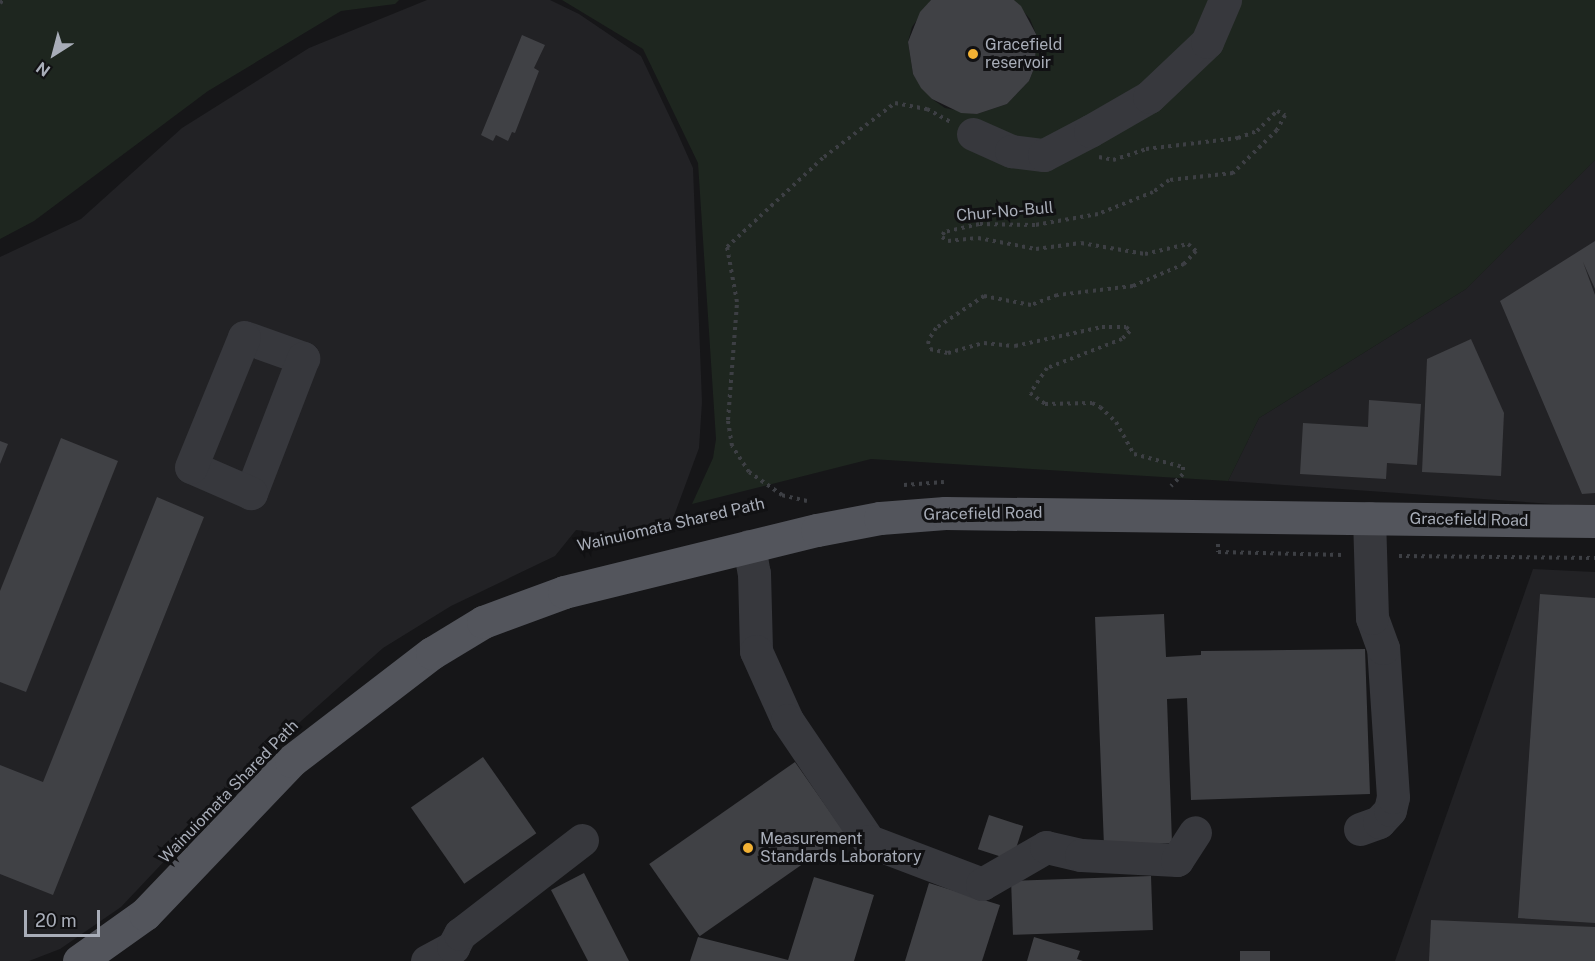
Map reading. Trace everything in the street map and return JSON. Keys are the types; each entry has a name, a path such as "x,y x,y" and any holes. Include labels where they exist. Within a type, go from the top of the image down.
{"main road":[{"name":"Gracefield Road","path":"402,676 483,622 523,605 602,581 880,518 945,513 1595,521"},
{"path":"79,961 145,914 291,760 402,676"},
{"path":"114,961 172,911 402,676"}],"lane":[{"path":"973,134 1011,151 1044,155 1090,131 1149,97 1207,42 1225,0"},
{"path":"1360,829 1379,822 1390,810 1392,797 1383,648 1372,618 1369,518"},
{"path":"749,546 754,573 756,651 787,720 869,841 982,884 1046,847 1081,855 1177,860 1195,832"},
{"path":"427,961 453,947 460,934 582,840"}],"path":[{"path":"0,3 4,0"},
{"path":"794,508 816,503 782,495 749,472 732,446 728,420 737,302 727,247 824,157 895,103 927,109 973,134"},
{"name":"Chur-No-Bull","path":"1099,148 1098,156 1106,160 1146,149 1217,143 1257,131 1277,111 1285,115 1277,130 1233,172 1169,180 1153,192 1098,214 1035,225 979,224 944,232 942,237 948,241 991,239 1036,249 1081,243 1145,254 1188,244 1196,251 1184,264 1133,286 1057,295 1030,305 984,296 936,328 928,341 930,348 948,353 984,343 1016,346 1102,327 1126,327 1130,331 1122,339 1047,368 1030,393 1045,404 1092,403 1100,407 1116,422 1134,454 1183,466 1183,474 1171,486"},
{"path":"898,486 918,481 953,482"},
{"path":"1160,486 1183,486"}],"shaded area":[{"path":"0,0 399,0 395,4 341,11 208,91 34,221 0,239"},
{"path":"427,0 550,0 579,14 641,56 677,132 693,168 702,402 699,448 668,532 614,535 576,530 555,556 451,606 383,648 273,746 121,907 60,949 29,961 0,961 0,257 81,219 182,128 309,48"},
{"path":"562,0 931,0 912,27 908,42 913,74 932,99 945,108 977,114 1007,104 1029,81 1035,66 1036,34 1030,19 1014,0 1595,0 1595,160 1466,289 1259,418 1228,481 871,459 692,504 713,458 716,439 698,163 643,49"},
{"path":"1595,160 1595,507 1228,481 1259,418 1466,289"},
{"path":"1533,569 1595,572 1595,961 1395,961"}],"building":[{"name":"Gracefield reservoir","path":"931,0 1014,0 1021,6 1036,34 1035,66 1029,81 1007,104 977,114 961,113 932,99 921,88 913,74 908,42 920,12"},
{"path":"522,35 545,45 534,68 539,71 515,133 512,132 508,141 496,135 493,141 481,135"},
{"path":"1595,241 1595,289 1583,262 1595,295 1595,493 1582,494 1500,301"},
{"path":"1471,339 1504,413 1501,476 1422,472 1427,359"},
{"path":"1369,400 1421,404 1417,465 1387,463 1386,479 1300,474 1303,423 1368,427"},
{"path":"61,438 118,461 26,692 0,682 0,591"},
{"path":"0,441 8,444 0,464"},
{"path":"157,497 204,517 53,895 0,874 0,765 43,782"},
{"path":"1540,594 1595,598 1595,923 1518,918"},
{"path":"1164,614 1166,657 1201,655 1201,651 1365,649 1370,794 1191,800 1187,698 1167,699 1172,843 1104,846 1095,617"},
{"path":"483,757 536,833 464,884 411,807"},
{"name":"Measurement Standards Laboratory","path":"795,762 845,834 700,936 649,864"},
{"path":"989,815 1023,826 1012,860 978,849"},
{"path":"584,873 629,961 588,961 551,890"},
{"path":"1151,876 1153,930 1013,935 1011,881"},
{"path":"814,877 874,895 854,961 690,961 698,937 788,960"},
{"path":"929,883 1000,905 982,961 905,961"},
{"path":"1431,920 1595,927 1595,961 1429,961"},
{"path":"1034,937 1080,951 1077,959 1083,961 1027,961"},
{"path":"1240,951 1270,951 1270,961 1240,961"}],"place":[{"name":"Gracefield reservoir","path":"973,54"},
{"name":"Measurement Standards Laboratory","path":"748,848"}]}
